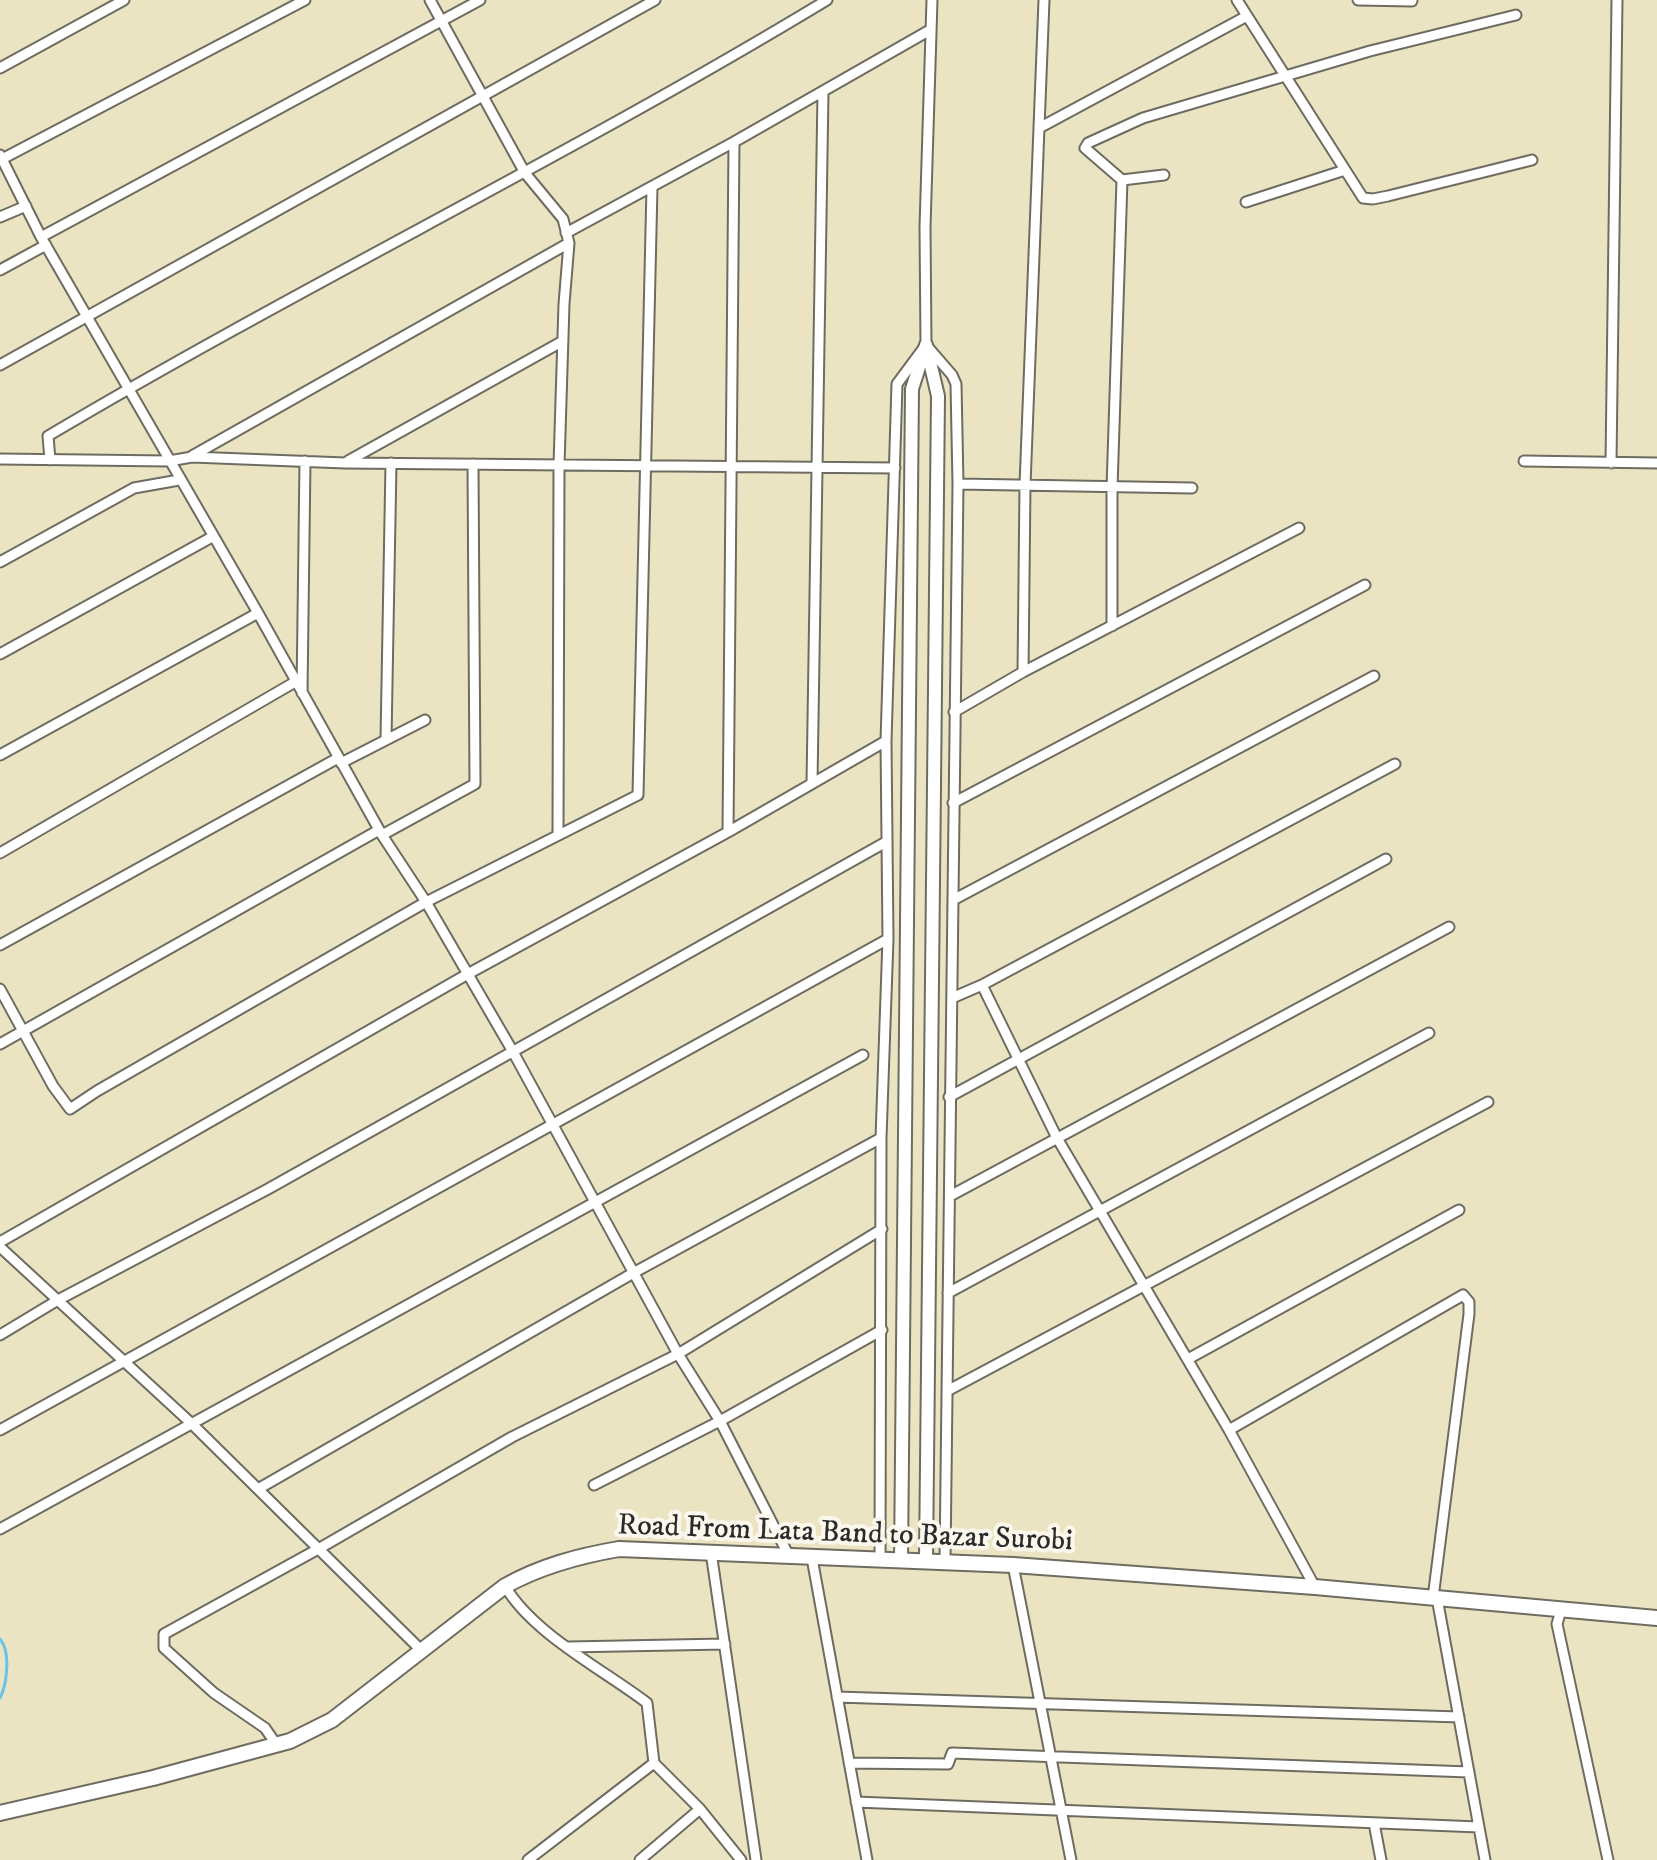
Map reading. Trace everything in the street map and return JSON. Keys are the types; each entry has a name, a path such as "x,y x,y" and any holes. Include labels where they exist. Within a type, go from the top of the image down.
{"main road":[{"name":"Road From Lata Band to Bazar Surobi","path":"0,1813 153,1778 290,1741 332,1720 505,1586 530,1572 576,1557 619,1549 1013,1565 1315,1587 1657,1618"}],"street":[{"path":"0,68 124,0"},
{"path":"305,0 1,157 43,241 179,480 381,832 426,902 512,1050 678,1354 720,1421 790,1558"},
{"path":"430,0 525,173 563,219 568,238 559,465 558,833"},
{"path":"0,270 43,241 480,0"},
{"path":"0,365 655,0"},
{"path":"50,460 48,436 128,389 525,173 827,0"},
{"path":"926,1561 938,412 938,388 926,345 925,227 932,0"},
{"path":"1023,672 1025,485 1044,0"},
{"path":"1237,0 1363,198 1373,199 1532,160"},
{"path":"1358,0 1412,1"},
{"path":"1611,463 1617,0"},
{"path":"1164,175 1122,180 1085,148 1088,143 1143,118 1370,51 1516,15"},
{"path":"1039,128 1247,16"},
{"path":"192,457 652,187 930,30"},
{"path":"812,783 823,92"},
{"path":"728,832 734,142"},
{"path":"1246,202 1345,170"},
{"path":"1112,626 1112,488 1122,180"},
{"path":"0,989 53,1086 70,1109 426,902 638,795 652,187"},
{"path":"0,217 26,206"},
{"path":"345,463 563,341"},
{"path":"880,1560 881,1138 888,939 886,741 897,384 926,345"},
{"path":"926,345 956,384 958,484 945,1561"},
{"path":"901,1560 912,389 926,345"},
{"path":"1,460 169,461 192,457 345,463 895,468"},
{"path":"302,694 305,461"},
{"path":"1524,461 1657,463"},
{"path":"386,739 391,463"},
{"path":"0,1044 381,832 475,784 473,464"},
{"path":"0,562 134,488 179,480"},
{"path":"958,484 1192,488"},
{"path":"954,712 1023,672 1299,528"},
{"path":"0,654 212,537"},
{"path":"953,803 1365,585"},
{"path":"0,755 258,613"},
{"path":"953,900 1374,676"},
{"path":"0,853 295,682"},
{"path":"0,945 340,760 425,720"},
{"path":"421,1650 192,1424 0,1244 466,975 728,832 886,741"},
{"path":"952,998 982,985 1395,764"},
{"path":"0,1335 58,1300 268,1189 886,842"},
{"path":"949,1097 1386,859"},
{"path":"950,1196 1449,927"},
{"path":"0,1430 888,939"},
{"path":"982,985 1057,1138 1229,1430 1315,1587"},
{"path":"948,1293 1429,1033"},
{"path":"0,1529 863,1055"},
{"path":"947,1391 1488,1102"},
{"path":"258,1489 635,1272 881,1138"},
{"path":"1188,1359 1459,1210"},
{"path":"276,1744 265,1728 214,1693 164,1648 164,1634 512,1437 678,1354 882,1229"},
{"path":"1229,1430 1463,1295 1469,1302 1435,1598 1485,1860"},
{"path":"594,1485 720,1421 882,1330"},
{"path":"711,1552 756,1860"},
{"path":"812,1558 867,1860"},
{"path":"1013,1565 1071,1860"},
{"path":"505,1586 513,1600 568,1647 647,1703 654,1763 700,1809 741,1860"},
{"path":"1561,1610 1557,1624 1608,1860"},
{"path":"568,1647 725,1644"},
{"path":"837,1697 1459,1717"},
{"path":"849,1763 948,1764 952,1753 1469,1772"},
{"path":"528,1860 654,1763"},
{"path":"856,1802 1479,1827"},
{"path":"640,1860 700,1809"},
{"path":"1374,1823 1381,1860"}],"waterway":[{"path":"0,1639 6,1652 7,1668 0,1698"}]}
